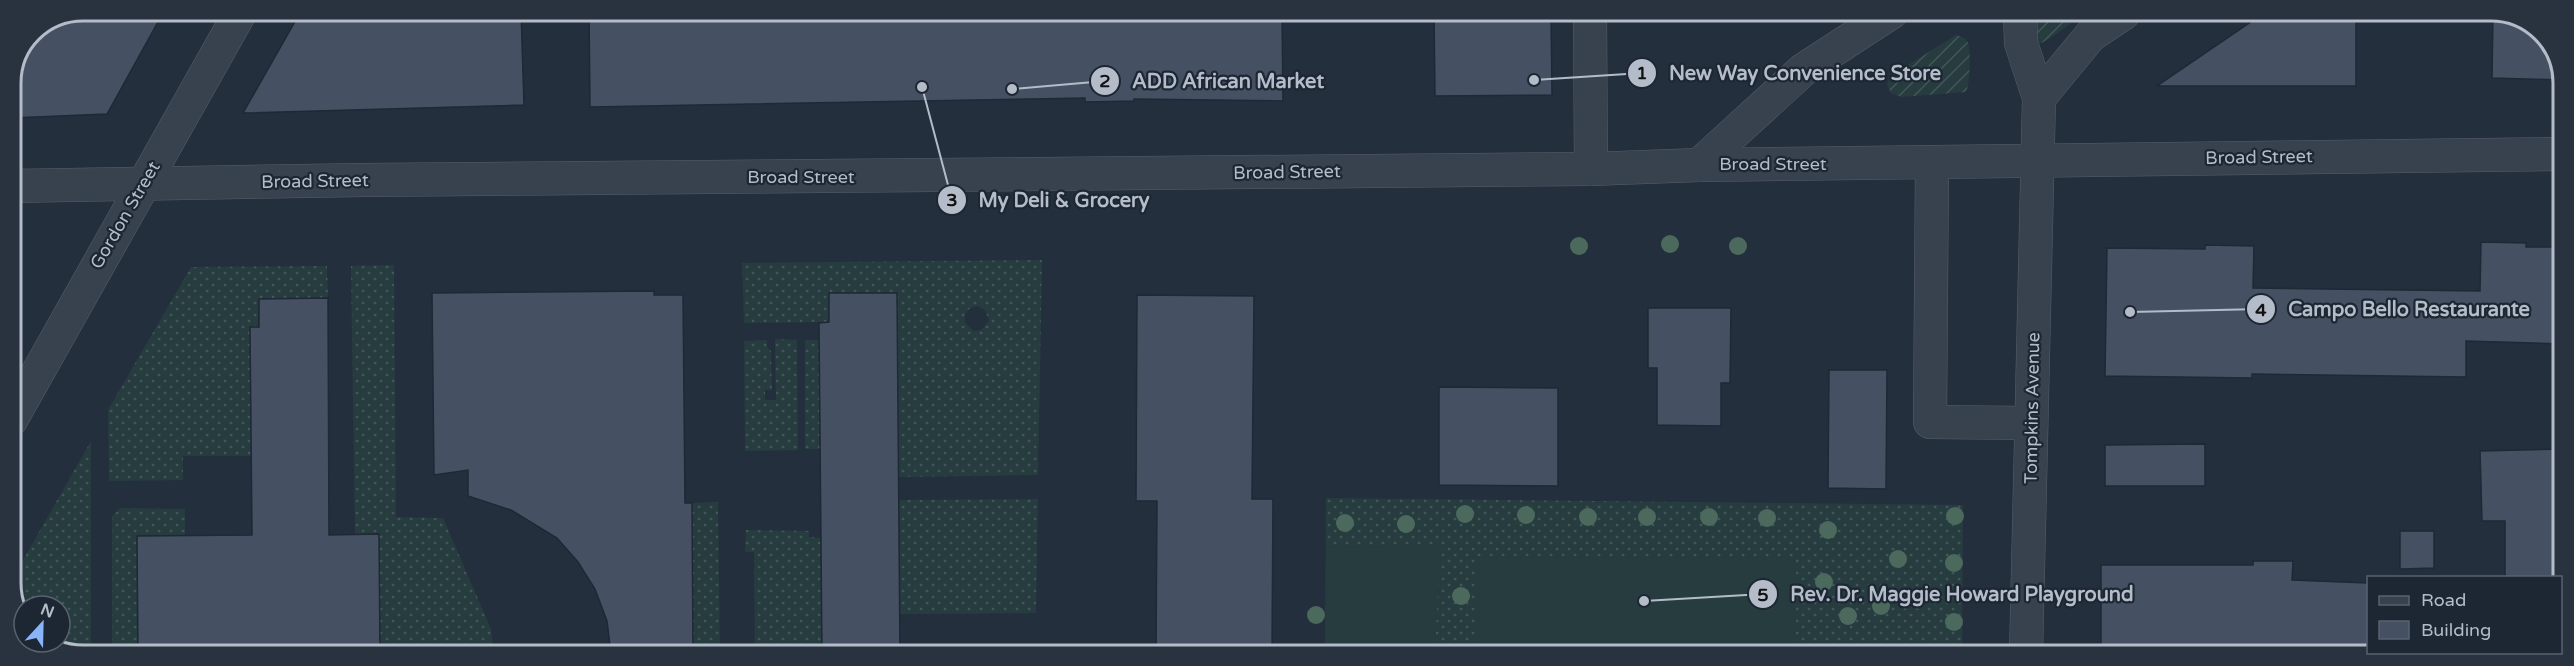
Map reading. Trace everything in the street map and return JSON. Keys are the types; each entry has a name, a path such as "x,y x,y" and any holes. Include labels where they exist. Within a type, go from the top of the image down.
{"street":[{"name":"Gordon Street","path":"21,402 235,21"},
{"path":"1590,21 1591,169"},
{"path":"1699,165 1803,70 1878,21"},
{"path":"2020,21 2021,43 2039,98"},
{"path":"2039,98 2091,35 2111,21"},
{"name":"Tompkins Avenue","path":"2026,645 2039,98"},
{"name":"Broad Street","path":"21,186 1591,169 1699,165 2553,154"},
{"path":"1932,163 1930,422 2031,423"}],"green space":[{"path":"2035,21 2073,21 2043,42 2037,42"},
{"path":"1956,35 1965,39 1969,47 1969,75 1966,92 1901,97 1891,93 1887,85 1889,77"},
{"path":"1042,260 1038,475 898,477 829,322 744,323 742,263","holes":["978,306 985,310 989,321 981,330 974,331 965,323 965,316 969,309"]},
{"path":"394,265 396,517 443,518 491,629 493,645 380,645 379,534 355,534 351,266"},
{"path":"327,266 328,298 259,299 252,456 183,456 183,480 109,481 108,410 191,267"},
{"path":"775,339 797,340 798,450 745,451 744,341 767,340 767,346 771,351 772,390 765,390 765,400 776,400"},
{"path":"805,340 820,340 820,449 805,449"},
{"path":"91,441 91,645 72,644 72,594 22,594 21,564"},
{"path":"1326,498 1963,505 1962,645 1325,645"},
{"path":"1038,499 1036,613 899,614 898,500"},
{"path":"718,502 720,645 693,645 692,503"},
{"path":"120,508 185,509 185,536 138,645 112,645 112,516"},
{"path":"746,530 809,531 809,537 821,538 822,645 755,645 754,552 745,552"},
{"path":"1440,545 1435,645 1325,645 1326,547"},
{"path":"1475,556 1796,557 1796,645 1475,645"}],"building":[{"path":"158,21 107,114 21,118 22,71 32,49 39,39 49,32 71,22"},
{"path":"295,21 521,21 524,105 243,113"},
{"path":"589,21 1282,21 1283,101 1134,99 1134,101 1085,102 1085,98 590,107"},
{"path":"1434,21 1551,21 1552,95 1435,96"},
{"path":"2252,21 2356,21 2356,86 2157,86"},
{"path":"2493,21 2518,27 2535,39 2550,63 2553,80 2492,78"},
{"path":"2481,242 2526,243 2526,247 2553,247 2553,344 2466,341 2466,377 2252,374 2252,378 2105,376 2107,248 2205,249 2205,245 2254,246 2253,288 2480,291"},
{"path":"654,291 654,295 683,295 685,503 692,503 693,645 610,645 607,621 595,589 578,562 557,538 511,510 468,496 468,470 434,475 432,293"},
{"path":"829,293 897,293 900,645 822,645 819,323 829,322"},
{"path":"1137,295 1254,296 1252,499 1273,499 1272,645 1156,645 1157,501 1136,501"},
{"path":"328,298 329,535 379,534 380,645 138,645 137,536 252,535 250,327 259,327 259,299"},
{"path":"1648,308 1731,308 1730,383 1721,383 1721,426 1657,425 1657,368 1648,368"},
{"path":"1829,370 1887,370 1886,489 1828,488"},
{"path":"1439,387 1558,388 1558,486 1439,485"},
{"path":"2205,444 2205,486 2105,486 2105,445"},
{"path":"2553,449 2553,576 2505,576 2505,521 2482,521 2480,451"},
{"path":"2400,531 2434,531 2434,568 2400,569"},
{"path":"2253,561 2293,561 2292,580 2367,583 2367,645 2101,645 2101,565 2253,565"}],"place":[{"name":"New Way Convenience Store","path":"1534,80"},
{"name":"My Deli & Grocery","path":"922,87"},
{"name":"ADD African Market","path":"1012,89"},
{"name":"Campo Bello Restaurante","path":"2130,312"},
{"name":"Rev. Dr. Maggie Howard Playground","path":"1644,601"}]}
